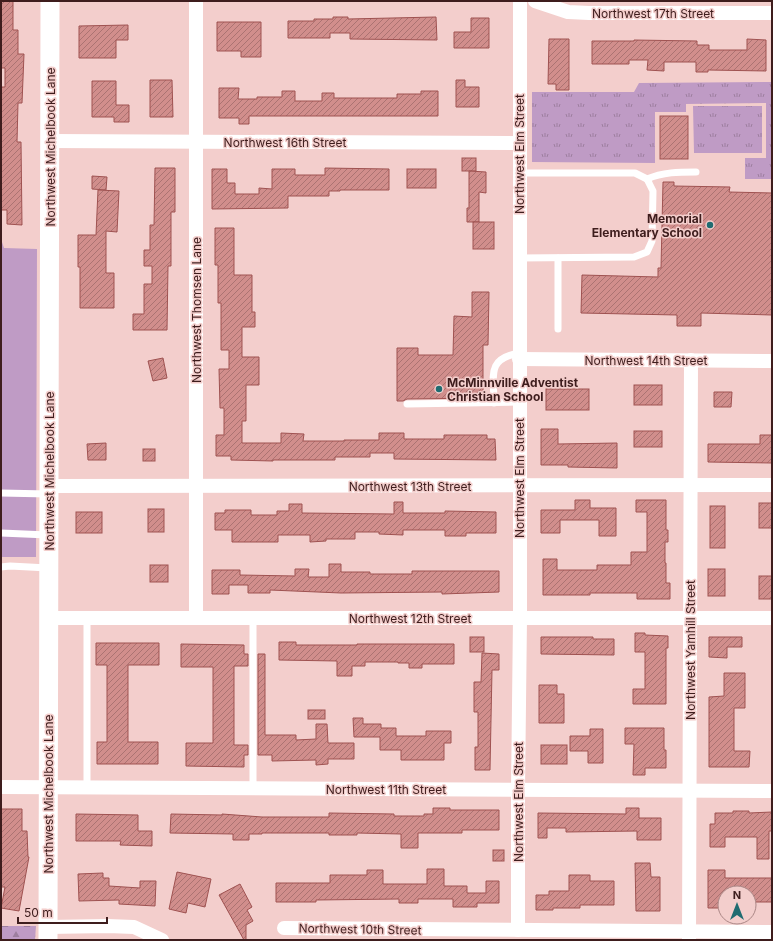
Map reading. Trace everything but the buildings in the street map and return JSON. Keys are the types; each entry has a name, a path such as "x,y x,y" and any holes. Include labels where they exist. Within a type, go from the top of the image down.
{"street":[{"name":"Northwest Michelbook Lane","path":"48,933 48,535 51,141 50,1"},
{"name":"Northwest Thomsen Lane","path":"196,1 196,618"},
{"name":"Northwest Elm Street","path":"518,930 520,618 520,1"},
{"name":"Northwest 17th Street","path":"535,1 568,12 772,13"},
{"name":"Northwest 16th Street","path":"51,141 519,143"},
{"name":"Northwest 14th Street","path":"519,356 772,361"},
{"name":"Northwest Yamhill Street","path":"689,936 691,360"},
{"name":"Northwest 13th Street","path":"49,490 196,486 772,485"},
{"name":"Northwest 12th Street","path":"48,618 772,618"},
{"name":"Northwest 11th Street","path":"1,787 772,790"},
{"path":"48,933 108,926 134,927 162,940"},
{"name":"Northwest 10th Street","path":"284,928 518,930 689,936 772,932"}],"lane":[{"path":"647,179 657,174 669,172 696,172"},
{"path":"519,173 635,173 647,179 652,191 652,241 647,252 634,257 519,258"},
{"path":"558,258 558,329"},
{"path":"494,403 494,367 501,359 510,355 519,356"},
{"path":"407,404 519,402"},
{"path":"1,493 49,490"},
{"path":"1,533 48,535"},
{"path":"1,567 48,568"},
{"path":"87,618 87,787"},
{"path":"253,618 253,788"}],"green space":[{"path":"772,82 772,179 745,179 745,158 766,158 766,103 686,104 686,112 655,112 655,163 532,162 532,92 634,92 639,83"},
{"path":"693,106 762,106 762,153 694,153"},
{"path":"1,239 4,248 37,249 36,557 1,557"},
{"path":"1,926 36,926 35,940 1,940"}],"place":[{"name":"Memorial Elementary School","path":"710,225"},
{"name":"McMinnville Adventist Christian School","path":"439,389"}]}
